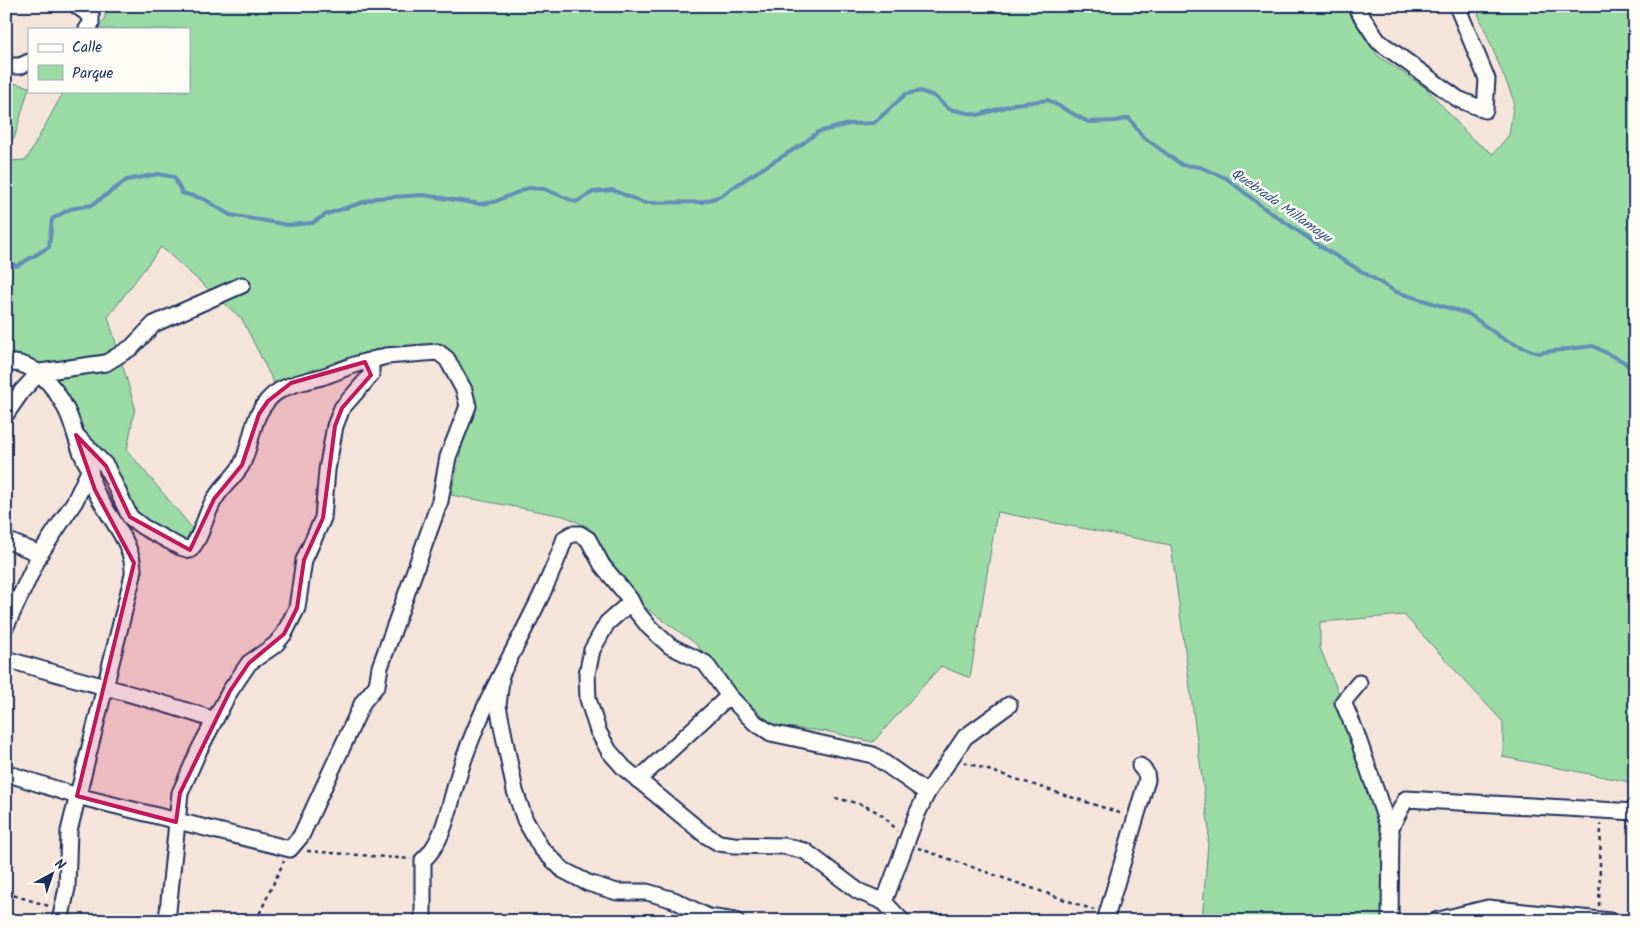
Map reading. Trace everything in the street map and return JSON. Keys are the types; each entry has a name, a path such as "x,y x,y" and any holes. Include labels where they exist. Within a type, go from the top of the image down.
{"street":[{"path":"77,6 91,16 91,24 88,28"},
{"path":"1355,6 1378,41 1458,99 1485,110 1487,80 1457,6"},
{"path":"6,66 20,66 28,62"},
{"path":"6,364 26,366 40,372 106,363 132,347 154,324 242,285"},
{"path":"6,773 77,796 290,849 301,836 363,702 377,685 380,667 440,501 448,458 468,406 464,390 448,359 438,352 386,356 322,377 292,383 268,401 258,414 242,465 214,499 204,518 200,536 190,550 180,547 150,531 130,517 106,466 76,435"},
{"path":"167,921 180,794 214,720 249,663 284,634 297,608 304,560 323,518 327,470 335,426 342,408 372,376 371,367 365,362"},
{"path":"6,414 22,391 40,372"},
{"path":"40,372 67,410 83,459 90,469 95,490 130,548 134,563 133,575 69,832 67,888 61,915"},
{"path":"6,626 40,554 75,501 90,469"},
{"path":"423,921 423,860 432,852 450,808 462,764 487,700 537,602 565,538 572,534 580,534 588,539 602,565 650,628 670,646 706,663 729,696 754,722 771,733 873,755 928,793"},
{"path":"6,540 40,554"},
{"path":"631,602 607,623 592,650 587,674 588,699 598,730 609,751 638,780 704,834 719,843 784,846 805,850 858,891 884,902 902,921"},
{"path":"6,660 168,704 214,720"},
{"path":"502,671 498,706 515,791 524,820 541,848 563,870 588,883 617,892 647,892 674,900 708,917 736,921"},
{"path":"1358,683 1343,702 1355,730 1391,835"},
{"path":"638,780 729,696"},
{"path":"884,902 917,814 928,793 965,737 1009,705"},
{"path":"1106,918 1147,780 1146,773 1140,766"},
{"path":"1390,921 1391,827 1406,799 1635,812"},
{"path":"1435,921 1488,908 1604,920"}],"path":[{"path":"951,758 1137,818"},
{"path":"835,798 866,804 889,820 906,844 1106,918"},
{"path":"1601,810 1604,920"},
{"path":"256,921 290,849 423,860"},
{"path":"6,893 61,915"}],"highlighted area":[{"path":"365,362 371,375 342,408 335,426 323,518 304,560 297,608 284,634 249,663 230,691 180,793 176,822 77,796 134,563 95,490 76,435 106,466 130,517 190,550 214,499 242,465 259,414 268,401 291,383"}],"green space":[{"path":"105,6 369,6 376,8 385,6 1352,6 1377,55 1427,89 1471,138 1493,154 1509,135 1514,101 1475,6 1633,6 1635,783 1503,757 1503,722 1404,615 1320,622 1320,648 1384,803 1389,921 1202,921 1209,830 1171,545 997,512 970,678 941,666 873,742 830,732 774,726 740,695 695,643 639,603 588,527 564,516 451,495 471,407 436,351 275,385 242,319 161,247 108,317 135,407 127,450 192,528 185,541 142,521 104,464 48,367 14,354 6,356 6,161 26,160 63,92 190,92 190,28 99,28 105,17"},
{"path":"6,81 28,87 28,90 14,139 6,137"}],"waterway":[{"name":"Quebrada Millamayu","path":"6,262 17,266 49,247 52,219 70,209 92,205 127,180 158,174 174,177 182,193 204,199 230,215 289,225 312,223 327,214 376,198 423,195 480,204 494,202 528,188 544,189 576,202 593,192 613,190 644,203 702,202 721,196 818,132 849,124 874,123 906,94 920,91 934,96 949,109 978,115 1015,104 1048,100 1088,122 1116,121 1129,118 1142,136 1182,165 1200,167 1226,178 1264,208 1326,250 1396,292 1469,314 1503,339 1537,353 1593,346 1624,362 1635,374"}]}
